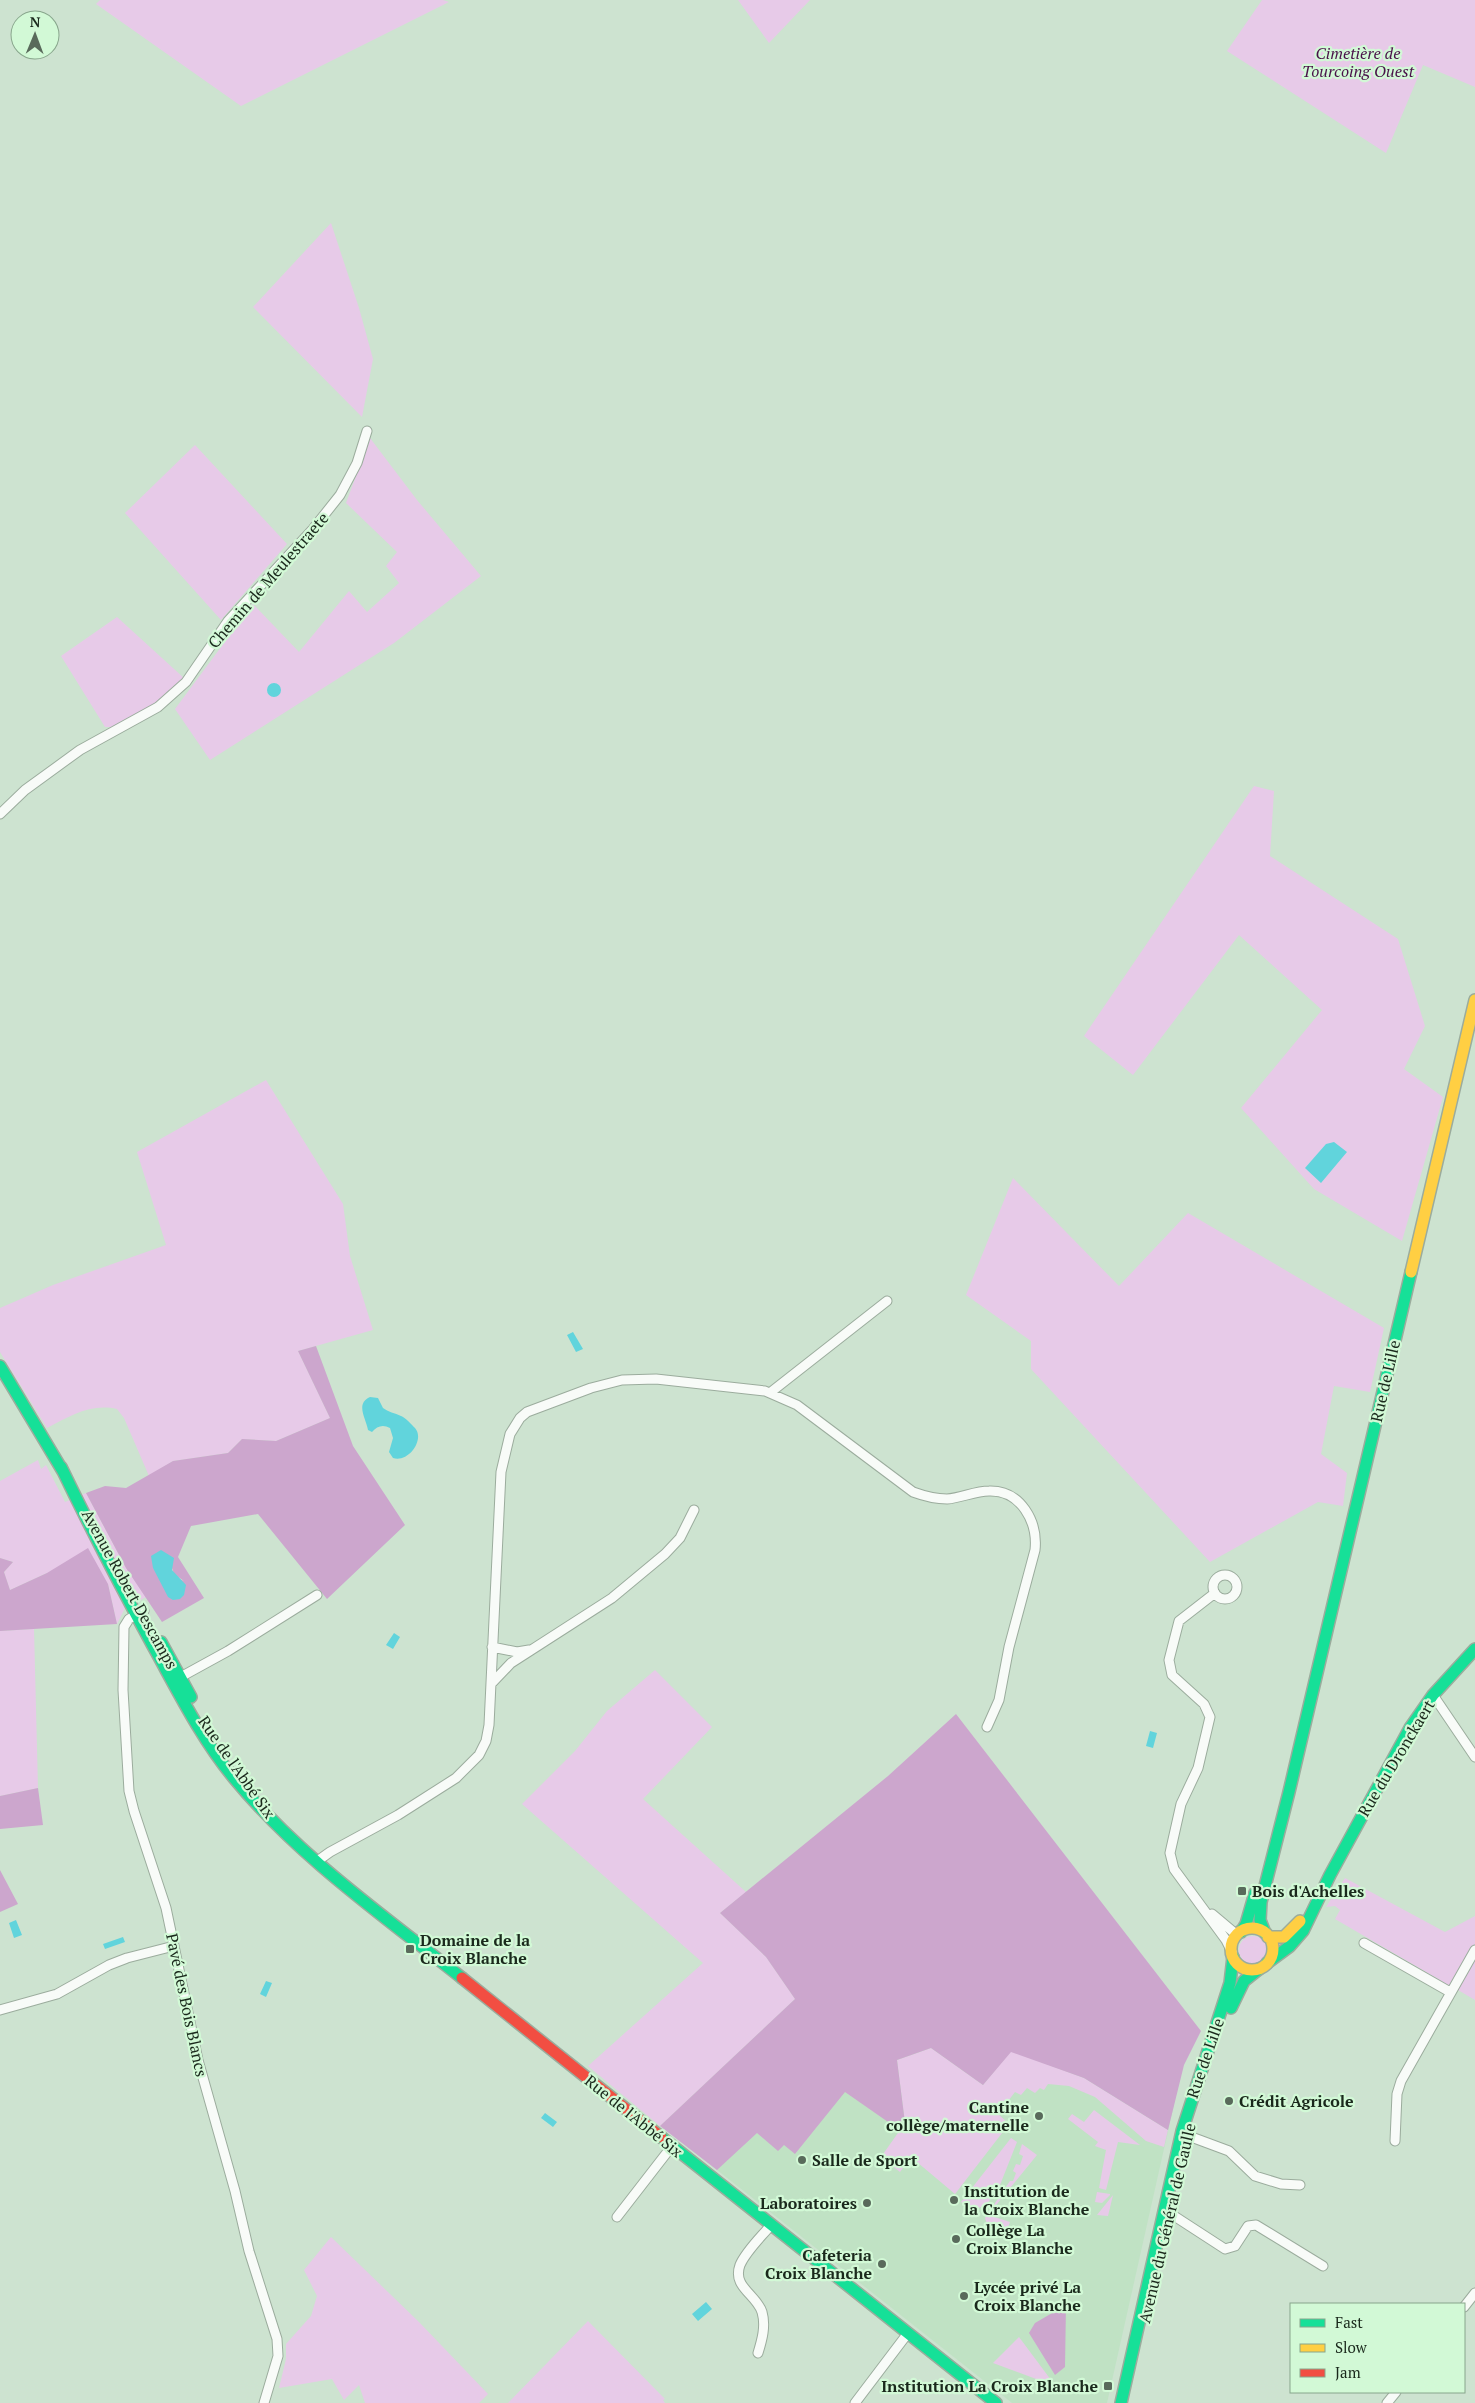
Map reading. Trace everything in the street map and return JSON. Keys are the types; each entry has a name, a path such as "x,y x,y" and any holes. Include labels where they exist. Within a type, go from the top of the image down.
{"main road":[{"name":"Rue de Lille","path":"1266,1935 1260,1920 1261,1902 1289,1792 1475,1000"},
{"name":"Avenue Robert Descamps","path":"0,1366 61,1467 193,1711"},
{"name":"Rue du Dronckaert","path":"1263,1966 1290,1946 1302,1931 1407,1732 1433,1695 1475,1649"},
{"name":"Rue de l'Abbé Six","path":"193,1711 276,1823 316,1862 996,2403"},
{"name":"Rue de Lille","path":"1239,1934 1248,1916 1280,1804 1295,1761"},
{"name":"Rue du Dronckaert","path":"1266,1935 1282,1938 1293,1930 1330,1875"},
{"path":"1254,1929 1266,1935 1273,1950 1263,1966 1252,1970 1242,1968 1232,1954 1233,1943 1239,1934 1254,1929"},
{"name":"Rue de Lille","path":"1150,2276 1182,2132 1229,1989 1233,1972 1232,1954"},
{"name":"Rue de Lille","path":"1216,2045 1240,1987 1247,1978 1263,1966"},
{"name":"Avenue du Général de Gaulle","path":"1126,2403 1186,2135 1216,2045"},
{"name":"Avenue du Général de Gaulle","path":"1121,2403 1150,2276"}],"street":[{"name":"Chemin de Meulestraete","path":"0,814 25,790 80,750 158,707 186,682 228,621 313,529 340,495 357,463 367,431"},
{"path":"771,1392 887,1302"},
{"path":"316,1862 330,1852 434,1793 471,1765 479,1755 487,1734 501,1472 508,1438 522,1416 531,1410 587,1389 622,1380 656,1379 771,1392 804,1410 913,1492 943,1499 989,1491 1001,1492 1020,1503 1029,1515 1034,1529 1035,1550 1009,1647 999,1700 987,1727"},
{"path":"491,1684 506,1668 532,1649 612,1598 665,1554 680,1538 694,1510"},
{"path":"1214,1593 1179,1621 1169,1665 1175,1679 1204,1704 1210,1716 1198,1768 1182,1799 1170,1853 1174,1869 1226,1940 1232,1954"},
{"path":"176,1680 228,1651 317,1594"},
{"name":"Pavé des Bois Blancs","path":"140,1613 125,1623 124,1627 123,1690 127,1778 134,1811 164,1900 202,2076 235,2191 248,2251 277,2339 278,2356 264,2403"},
{"path":"492,1647 517,1652 532,1649"},
{"path":"1433,1695 1475,1758"},
{"path":"1194,1896 1219,1921 1239,1934"},
{"path":"1364,1943 1450,1992"},
{"path":"0,2010 58,1994 109,1965 127,1958 174,1946"},
{"path":"1395,2141 1397,2094 1401,2081 1475,1950"},
{"path":"1186,2135 1230,2151 1255,2176 1281,2184 1300,2185"},
{"path":"617,2217 672,2146"},
{"path":"1168,2212 1225,2249 1235,2246 1248,2226 1256,2225 1323,2266"},
{"path":"758,2354 764,2330 763,2318 758,2303 742,2286 739,2271 743,2260 771,2225"},
{"path":"1465,2306 1475,2293"},
{"path":"856,2403 908,2333"},
{"path":"1387,2403 1395,2393"}],"shaded area":[{"path":"316,1346 353,1446 405,1525 327,1599 258,1514 191,1526 178,1557 204,1598 162,1622 126,1568 86,1493 105,1486 126,1488 173,1461 228,1453 242,1439 276,1441 330,1418 298,1351","holes":["171,1565 174,1574 184,1581 153,1568"]},
{"path":"88,1548 108,1584 117,1624 0,1631 0,1558 13,1562 4,1572 10,1590 47,1573"},
{"path":"956,1714 1201,2031 1184,2065 1168,2130 1084,2078 1011,2052 983,2085 931,2048 897,2060 905,2123 901,2131 845,2092 795,2154 784,2145 778,2151 757,2133 717,2170 660,2126 795,1999 766,1957 720,1913 888,1776"},
{"path":"38,1788 43,1825 0,1829 0,1796"},
{"path":"0,1870 18,1904 0,1912"},
{"name":"Institution de la Croix Blanche","path":"879,2023 1179,2082 1107,2403 1012,2403 712,2166"},
{"path":"1066,2305 1065,2367 1055,2375 1029,2333 1035,2323"}],"green space":[{"path":"100,0 443,0 449,2 241,106 96,4"},
{"path":"738,0 810,0 769,43"},
{"name":"Cimetière de Tourcoing Ouest","path":"1262,0 1475,0 1475,87 1423,65 1386,153 1227,51"},
{"path":"331,223 359,308 373,359 362,417 253,307"},
{"path":"370,438 417,500 481,576 394,643 210,760 175,709 253,604 299,652 349,591 367,612 399,583 386,566 397,552 346,503"},
{"path":"195,445 287,544 221,620 125,513"},
{"path":"117,617 185,679 162,700 112,727 105,727 61,656"},
{"path":"1254,786 1274,791 1270,856 1398,939 1425,1026 1404,1069 1443,1097 1402,1241 1314,1189 1241,1108 1322,1010 1239,935 1133,1075 1084,1036"},
{"path":"266,1080 343,1204 350,1256 373,1330 298,1351 330,1418 276,1441 242,1439 228,1453 173,1461 149,1476 124,1418 117,1409 89,1409 72,1415 47,1428 0,1352 0,1308 53,1285 166,1245 137,1152"},
{"path":"1013,1178 1119,1286 1188,1213 1384,1328 1370,1392 1334,1386 1321,1454 1347,1473 1343,1506 1318,1502 1210,1562 1031,1369 1031,1341 966,1295"},
{"path":"38,1460 41,1469 46,1465 65,1502 86,1493 126,1568 146,1597 125,1608 117,1624 108,1584 47,1573 10,1590 4,1572 13,1562 0,1558 0,1481"},
{"path":"34,1629 38,1788 0,1796 0,1631"},
{"path":"655,1670 712,1727 643,1799 746,1892 720,1913 766,1957 795,1999 660,2126 588,2066 703,1963 522,1804 575,1751 607,1711"},
{"path":"1345,1878 1445,1932 1475,1916 1475,1944 1450,1986 1335,1919 1340,1910 1335,1906 1326,1907"},
{"path":"1253,1936 1263,1940 1267,1950 1263,1960 1253,1964 1243,1960 1239,1950 1243,1940"},
{"path":"1475,1958 1475,2000 1458,1990"},
{"path":"931,2048 983,2085 1011,2051 1084,2078 1168,2130 1164,2147 1146,2141 1095,2097 1069,2086 1048,2084 1044,2090 1040,2088 1035,2093 1027,2088 1021,2095 1015,2092 998,2114 1009,2124 955,2194 911,2157 900,2172 881,2157 905,2123 897,2060"},
{"path":"1094,2110 1140,2145 1118,2142 1106,2190 1099,2188 1106,2150 1095,2146 1098,2142 1068,2119 1072,2114 1084,2122"},
{"path":"1011,2138 1017,2142 998,2190 986,2205 973,2210 961,2202"},
{"path":"1022,2144 1037,2155 988,2215 1010,2222 1007,2230 987,2224 985,2218 1010,2181 1013,2181 1016,2173 1013,2171 1016,2164 1020,2165 1023,2156 1019,2154"},
{"path":"1097,2192 1110,2195 1102,2203 1095,2202"},
{"path":"1113,2195 1108,2216 1097,2215"},
{"path":"331,2237 419,2322 488,2394 479,2403 365,2403 359,2385 344,2400 332,2379 279,2388 286,2359 286,2344 311,2316 317,2296 304,2270"},
{"path":"588,2321 665,2399 663,2400 665,2403 508,2403"},
{"path":"1019,2337 1051,2380 1047,2383 993,2363"}],"water":[{"path":"271,683 277,683 281,690 277,697 271,697 267,693 267,687"},
{"path":"1334,1142 1347,1152 1321,1183 1305,1168 1326,1144"},
{"path":"573,1332 583,1349 576,1352 567,1335"},
{"path":"370,1397 378,1398 383,1408 403,1417 415,1428 418,1433 417,1444 410,1454 399,1459 393,1458 389,1452 393,1438 390,1428 383,1426 376,1428 372,1432 368,1430 362,1407 363,1403"},
{"path":"161,1550 174,1558 172,1570 186,1585 184,1595 180,1599 173,1600 168,1597 153,1568 151,1556"},
{"path":"394,1633 400,1637 393,1649 386,1645"},
{"path":"1150,1731 1157,1733 1153,1748 1146,1746"},
{"path":"16,1920 22,1935 14,1938 9,1923"},
{"path":"123,1937 125,1942 105,1949 103,1944"},
{"path":"266,1981 272,1983 266,1997 260,1994"},
{"path":"545,2113 557,2122 553,2127 541,2118"},
{"path":"706,2302 712,2309 698,2321 692,2314"}],"traffic: fast":[{"path":"1265,1933 1260,1920 1261,1902 1289,1792 1411,1272"},
{"path":"0,1366 64,1473"},
{"path":"61,1467 141,1624 200,1731 222,1763 259,1806 314,1859 372,1908 462,1978"},
{"path":"161,1642 191,1697"},
{"path":"1267,1963 1290,1946 1303,1931 1330,1875 1410,1728 1433,1695 1475,1649"},
{"path":"1241,1932 1246,1924 1255,1893"},
{"path":"1121,2403 1182,2131 1230,1983 1233,1957"},
{"path":"1231,2008 1244,1981 1259,1969"},
{"path":"661,2137 996,2403"}],"traffic: slow":[{"path":"1411,1272 1475,1000"},
{"path":"1268,1937 1284,1937 1300,1921"},
{"path":"1252,1928 1267,1934 1273,1949 1267,1964 1252,1970 1237,1964 1231,1949 1237,1934 1252,1928"}],"traffic: jam":[{"path":"462,1978 661,2137"}],"place":[{"name":"Bois d'Achelles","path":"1242,1891"},
{"name":"Domaine de la Croix Blanche","path":"410,1949"},
{"name":"Crédit Agricole","path":"1229,2101"},
{"name":"Cantine collège/maternelle","path":"1039,2116"},
{"name":"Salle de Sport","path":"802,2160"},
{"name":"Institution de la Croix Blanche","path":"954,2200"},
{"name":"Laboratoires","path":"867,2203"},
{"name":"Collège La Croix Blanche","path":"956,2239"},
{"name":"Cafeteria Croix Blanche","path":"882,2264"},
{"name":"Lycée privé La Croix Blanche","path":"964,2296"},
{"name":"Institution La Croix Blanche","path":"1108,2386"}]}
